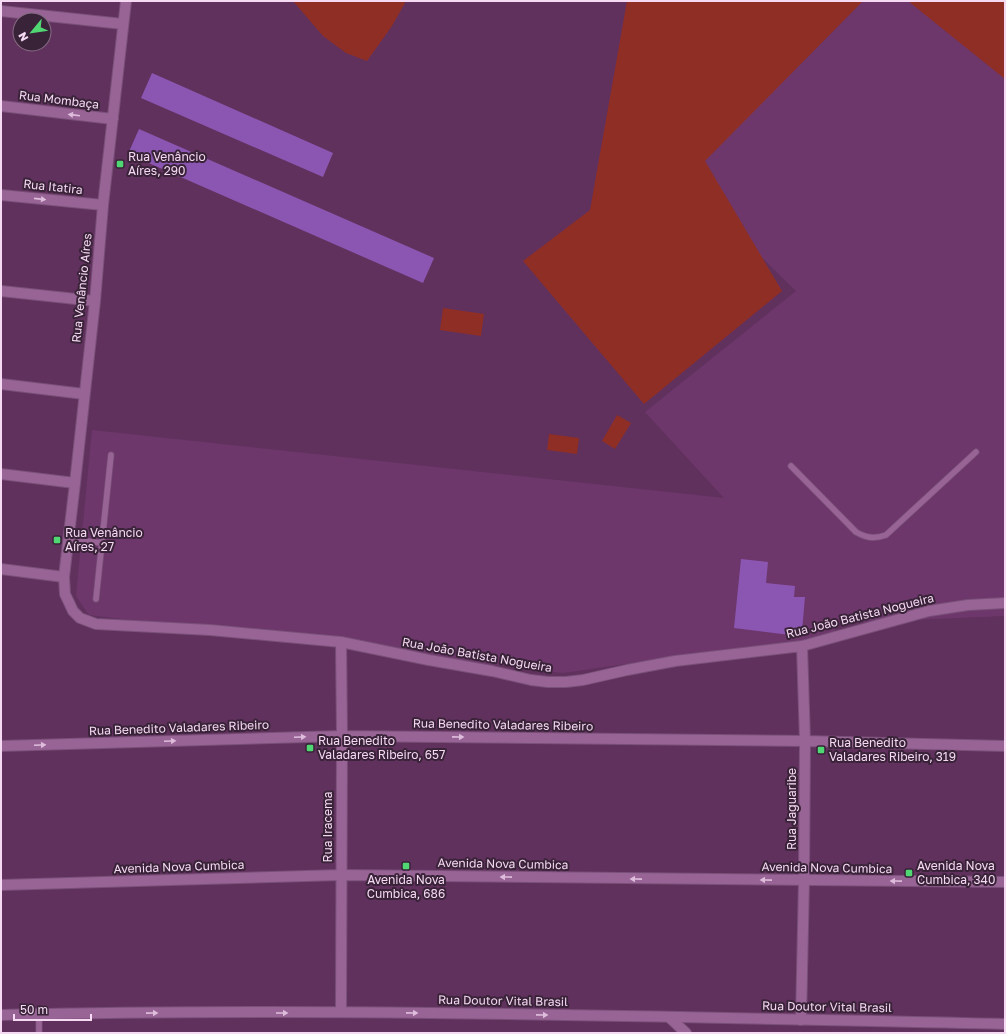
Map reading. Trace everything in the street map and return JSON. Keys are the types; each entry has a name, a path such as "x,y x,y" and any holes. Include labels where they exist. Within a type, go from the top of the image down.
{"street":[{"name":"Rua Venâncio Aíres","path":"64,577 95,301 103,205 126,1"},
{"path":"1,11 124,24"},
{"name":"Rua Mombaça","path":"1,106 113,119"},
{"name":"Rua Itatira","path":"1,195 103,205"},
{"path":"1,291 95,301"},
{"path":"1,384 84,394"},
{"path":"1,474 75,484"},
{"path":"1,569 64,577"},
{"name":"Rua João Batista Nogueira","path":"64,577 65,594 73,611 80,618 96,624 210,630 341,642 548,682 583,680 675,661 802,646 929,611 968,605 1005,603"},
{"name":"Rua Iracema","path":"341,642 341,1012"},
{"name":"Rua Jaguaribe","path":"801,1020 805,741 802,646"},
{"name":"Rua Benedito Valadares Ribeiro","path":"1,746 342,736 805,741 1005,746"},
{"name":"Avenida Nova Cumbica","path":"1,885 341,875 1005,882"},
{"name":"Rua Doutor Vital Brasil","path":"1,1015 341,1012 1005,1024"},
{"path":"669,1017 686,1033"}],"lane":[{"path":"791,466 856,532 864,537 878,538 886,535 976,452"},
{"path":"96,599 111,455"},
{"path":"68,540 102,543"},
{"path":"39,1015 40,1033"}],"shaded area":[{"path":"293,1 406,1 392,26 367,61 346,53 323,36"},
{"path":"627,1 863,1 705,161 782,291 644,404 523,261 590,210"},
{"path":"813,1 1005,1 1005,616 837,623 834,635 787,643 728,649 563,673 89,615 76,596 92,430 724,498 645,412 796,291 673,171"},
{"path":"908,1 1005,1 1005,79"},
{"path":"443,308 484,314 481,336 440,330"},
{"path":"617,415 631,423 615,449 602,441"},
{"path":"549,434 579,438 577,454 547,450"}],"building":[{"path":"152,73 333,153 323,177 141,98"},
{"path":"139,129 434,258 423,283 128,154"},
{"path":"741,559 768,562 766,583 795,586 794,597 805,597 802,631 790,629 790,635 734,628"}],"place":[{"name":"Rua Venâncio Aíres, 290","path":"120,164"},
{"name":"Rua Venâncio Aíres, 27","path":"57,540"},
{"name":"Rua Benedito Valadares Ribeiro, 657","path":"310,748"},
{"name":"Rua Benedito Valadares Ribeiro, 319","path":"821,750"},
{"name":"Avenida Nova Cumbica, 686","path":"406,866"},
{"name":"Avenida Nova Cumbica, 340","path":"909,873"}]}
